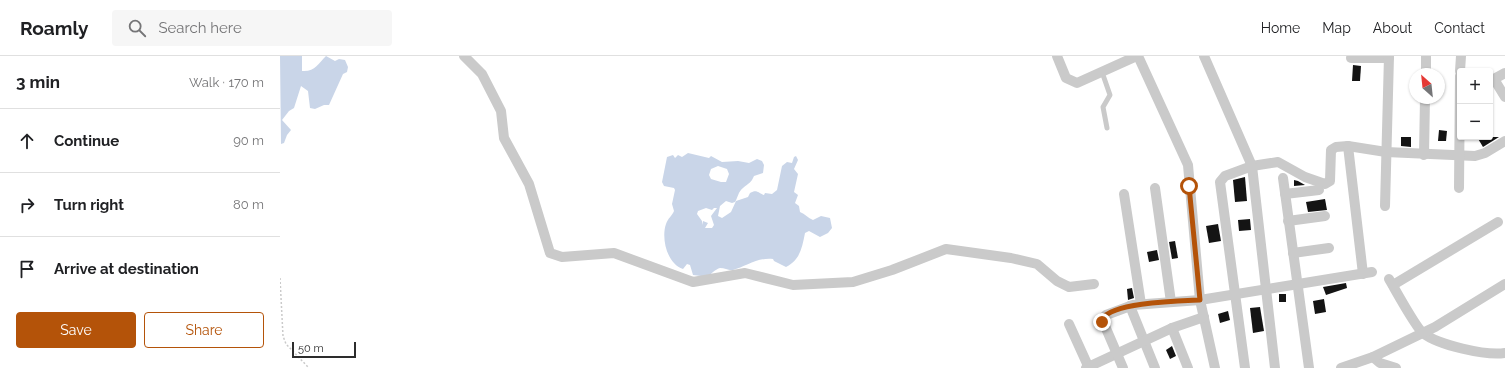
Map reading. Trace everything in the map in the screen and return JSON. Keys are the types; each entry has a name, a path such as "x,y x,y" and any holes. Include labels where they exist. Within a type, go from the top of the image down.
{"street":[{"path":"464,56 482,74 501,111 504,138 529,184 550,253 562,257 614,253 693,282 745,273 793,285 853,282 892,270 946,249 1011,258 1037,264 1057,281 1069,287 1094,284"},
{"path":"1057,56 1066,78 1077,83 1138,56 1188,165 1200,300 1215,368"},
{"path":"1204,56 1252,166 1275,368"},
{"path":"1426,56 1426,68"},
{"path":"1460,68 1461,56"},
{"path":"1352,58 1389,57 1385,206"},
{"path":"1505,73 1494,79 1505,97"},
{"path":"1424,154 1425,104"},
{"path":"1459,104 1459,188"},
{"path":"1245,368 1220,182 1225,176 1252,166 1278,162 1305,177 1328,183 1330,178 1331,150 1336,147 1348,146 1386,152 1475,156 1484,153 1505,141"},
{"path":"1123,368 1102,319 1106,315 1130,306 1141,304 1200,300 1297,286 1368,273 1348,146"},
{"path":"1283,178 1309,368"},
{"path":"1156,188 1171,302"},
{"path":"1285,194 1319,190"},
{"path":"1124,194 1141,304"},
{"path":"1288,221 1325,216"},
{"path":"1498,222 1391,282 1422,333 1442,344 1483,352 1505,353"},
{"path":"1293,253 1330,248"},
{"path":"1377,363 1422,333 1459,314 1505,284"},
{"path":"1130,306 1155,368"},
{"path":"1069,324 1088,368 1172,328 1204,317"},
{"path":"1172,328 1188,368"},
{"path":"1341,368 1377,363 1396,368"}],"lane":[{"path":"1102,72 1110,95 1103,107 1107,128"}],"path":[{"path":"280,278 286,344 309,368"}],"water":[{"path":"280,56 302,56 302,71 313,69 326,56 335,61 339,59 345,60 348,67 347,72 343,74 329,105 324,105 315,109 310,108 308,91 301,86 294,108 289,111 282,120 291,130 284,143 281,144"},
{"path":"688,153 709,158 711,156 722,162 738,161 749,163 757,159 762,161 764,165 763,173 754,176 751,182 740,191 735,202 732,203 726,201 720,206 718,216 722,218 731,212 736,201 748,197 750,193 756,191 764,195 765,193 772,194 777,190 782,166 787,162 792,163 794,157 796,156 798,160 794,169 798,174 794,192 798,195 795,203 799,206 800,212 813,220 821,216 830,218 832,228 828,233 820,237 809,231 805,233 800,253 791,264 786,267 773,259 762,259 738,269 717,269 709,277 693,275 690,265 687,264 683,269 673,262 669,256 664,236 666,224 674,211 672,204 675,190 674,188 664,186 662,182 667,157 673,155 675,158 678,155 682,157","holes":["718,166 727,169 729,174 726,182 711,179 709,175 711,169","706,208 712,210 717,208 711,216 714,225 712,228 705,228 708,223 703,221 703,225 697,214 698,211"]}],"building":[{"path":"1353,65 1361,66 1360,81 1352,81"},
{"path":"1439,130 1447,131 1446,141 1438,141"},
{"path":"1401,137 1411,137 1411,147 1401,146"},
{"path":"1493,137 1499,137 1483,147 1479,140 1493,140"},
{"path":"1245,177 1247,201 1235,202 1233,180"},
{"path":"1294,180 1298,181 1305,185 1294,186"},
{"path":"1325,199 1327,210 1308,212 1306,202"},
{"path":"1250,219 1251,230 1239,231 1238,220"},
{"path":"1218,224 1221,241 1209,243 1206,226"},
{"path":"1175,241 1178,258 1172,259 1169,242"},
{"path":"1157,250 1159,260 1149,262 1147,252"},
{"path":"1346,283 1347,288 1326,295 1323,287"},
{"path":"1132,288 1134,298 1128,300 1127,289"},
{"path":"1279,294 1286,294 1286,302 1279,302"},
{"path":"1324,299 1326,312 1315,314 1313,301"},
{"path":"1260,307 1264,331 1253,333 1250,308"},
{"path":"1228,311 1230,320 1220,323 1218,314"},
{"path":"1172,346 1176,356 1170,359 1166,350"}],"route":[{"path":"1102,322 1102,319 1106,315 1133,305 1200,300 1189,186"}]}
